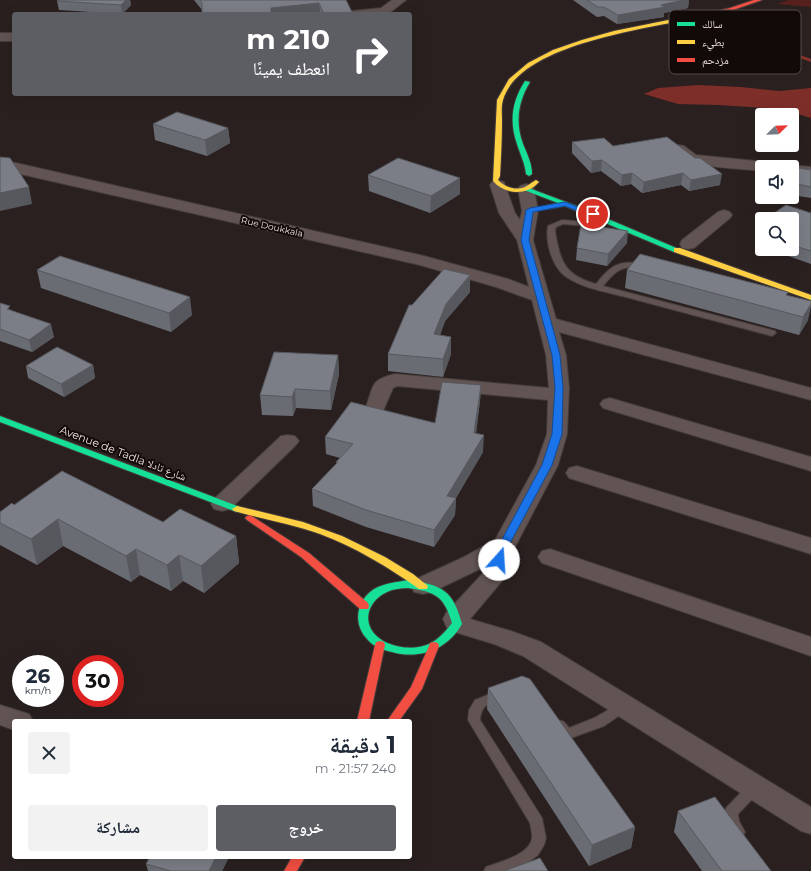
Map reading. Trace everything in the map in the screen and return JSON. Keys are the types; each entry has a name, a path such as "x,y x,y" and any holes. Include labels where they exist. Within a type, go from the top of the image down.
{"street":[{"path":"375,12 384,11 400,0"},
{"path":"742,10 764,1"},
{"path":"728,10 764,1"},
{"path":"456,622 453,608 446,597 435,590 408,584 381,590 371,597 364,606 361,617 363,627 370,637 380,645 393,650 421,650 434,646 444,639 456,622 495,575 504,545 547,465 557,434 559,388 556,355 525,240 507,214 501,178 499,105 503,92 512,80 524,69 557,50 585,40 669,23"},
{"path":"542,68 569,53 595,44 669,28"},
{"path":"0,37 12,37"},
{"path":"525,240 534,182 530,164 520,143 515,124 514,106 519,94 532,77"},
{"path":"671,143 688,157 694,159 755,166"},
{"name":"Rue Doukkala","path":"0,166 16,168 424,261 484,277 540,297"},
{"path":"799,171 811,172"},
{"path":"518,172 565,204 660,244 810,297"},
{"path":"501,178 510,190 534,182"},
{"path":"530,210 565,204"},
{"path":"602,208 638,225 695,246 724,215"},
{"path":"548,323 811,394"},
{"path":"376,407 384,384 395,380 558,395"},
{"path":"610,404 811,464"},
{"name":"Avenue de Tadla شارع تادلا","path":"0,419 229,506 308,527 345,540 400,569 422,586"},
{"path":"229,506 288,440"},
{"path":"577,473 811,546"},
{"name":"Avenue de Tadla شارع تادلا","path":"229,506 305,556 364,606"},
{"path":"422,586 504,545"},
{"path":"550,557 811,647"},
{"path":"456,622 502,637 532,649 811,822"},
{"path":"363,719 380,645"},
{"path":"394,719 416,689 434,646"},
{"path":"0,714 14,719"},
{"path":"290,871 298,859"}],"lane":[{"path":"606,220 587,224 562,222 554,224 551,228 555,257 560,267 565,272 579,281 598,287 772,333"},
{"path":"598,287 610,271 619,266 634,265 656,270"},
{"path":"491,871 518,862 534,850 539,838 537,822 474,720 475,710 479,703 514,690"},
{"path":"566,734 599,722 624,706"},
{"path":"553,715 575,747"},
{"path":"747,843 732,822 731,812 755,787"}],"shaded area":[{"path":"788,0 811,0 811,7 777,4"},
{"path":"698,85 779,91 811,88 811,118 799,114 799,108 678,104 644,94 658,88"}],"building":[{"path":"126,0 121,5 57,1"},
{"path":"200,0 346,0 352,12 323,12 319,3 271,8 271,12 202,12 202,3"},
{"path":"587,0 683,0 661,5 665,7 618,15 604,7 598,7"},
{"path":"177,112 228,128 205,140 153,124"},
{"path":"667,137 695,158 700,158 722,174 691,180 683,173 644,182 632,173 622,175 602,160 592,161 572,142 604,138 613,146"},
{"path":"0,157 10,158 29,187 0,193"},
{"path":"398,158 460,178 431,196 368,175"},
{"path":"799,168 811,170 811,187 799,184"},
{"path":"786,205 811,213 811,251 799,247 799,212 776,212"},
{"path":"581,224 628,231 608,254 577,248"},
{"path":"640,254 788,292 786,295 811,301 811,304 803,317 627,270"},
{"path":"60,256 190,297 169,313 37,270"},
{"path":"444,269 470,275 446,304 434,334 451,337 443,359 388,354 409,305 412,305"},
{"path":"0,303 10,306 7,309 51,324 29,340 0,329"},
{"path":"57,347 93,365 61,384 26,366"},
{"path":"274,352 338,355 330,391 295,389 292,397 260,395"},
{"path":"442,382 481,385 474,433 484,435 447,496 456,498 434,530 366,510 312,489 353,444 325,437 351,402 435,423"},
{"path":"62,471 163,522 180,509 236,536 201,566 179,555 167,565 136,549 126,556 58,519 31,539 0,523 0,512 12,503 14,505"},
{"path":"522,676 530,679 635,827 592,845 488,688"},
{"path":"715,797 771,871 722,871 678,811"},
{"path":"540,858 548,871 504,871"},
{"path":"149,859 215,859 209,871 171,871 146,864"}],"waterway":[{"path":"801,57 811,61"}],"traffic: fast":[{"path":"527,82 519,97 515,112 515,128 527,163 529,174"},
{"path":"526,189 580,209 677,250"},
{"path":"530,211 564,204"},
{"path":"0,419 237,509"},
{"path":"408,584 432,589 447,598 453,610 457,624 447,637 433,646 422,650 406,651 387,647 372,638 366,631 363,623 364,609 369,600 375,594 387,588 408,584"}],"traffic: slow":[{"path":"536,182 526,189 509,190 495,180 497,176 500,100 511,80 530,64 555,51 614,33 669,21"},
{"path":"677,250 811,298"},
{"path":"237,509 299,524 339,538 368,552 423,586"}],"traffic: jam":[{"path":"726,10 759,0"},
{"path":"250,518 305,555 364,606"},
{"path":"363,719 380,645"},
{"path":"394,719 416,689 434,646"},
{"path":"290,871 298,859"}],"route":[{"path":"499,560 504,545 547,465 557,434 559,388 556,355 525,240 530,210 565,204 593,214"}]}
